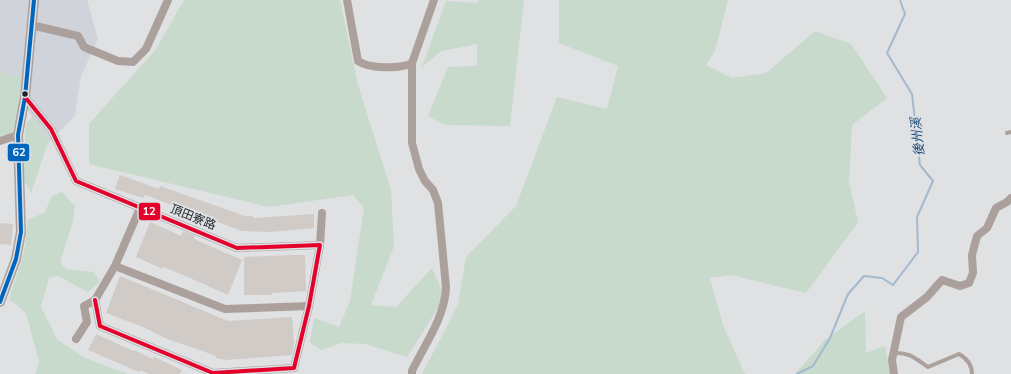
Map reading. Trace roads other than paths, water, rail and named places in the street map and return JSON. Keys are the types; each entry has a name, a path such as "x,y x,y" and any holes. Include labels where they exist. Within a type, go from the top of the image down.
{"street":[{"path":"0,302 16,259 21,232 18,135 25,96 34,0"},
{"path":"31,25 78,36 84,47 118,62 134,62 146,49 168,0"},
{"path":"347,0 358,61 364,66 404,67 412,63"},
{"path":"412,374 412,371 441,314 445,300 446,287 438,203 433,190 425,181 418,169 412,143 412,63 434,0"},
{"name":"頂田寮路","path":"25,96 52,129 76,181 237,248 320,244"},
{"path":"0,141 18,135"},
{"path":"894,374 892,360 901,317 927,298 942,280 960,286 969,283 973,273 972,256 977,236 987,228 996,208 1011,198"},
{"path":"76,339 87,322 84,306 95,300 115,266 140,208"},
{"path":"95,300 100,326 213,373 294,368 309,306 320,244 322,213"},
{"path":"115,266 225,309 309,306"}],"lane":[{"path":"894,353 903,352 910,354 928,367 959,354 966,358 972,374"}],"waterway":[{"name":"後州溪","path":"797,374 813,366 830,338 848,294 864,276 882,278 893,285 918,252 917,217 933,181 920,165 912,94 887,53 905,14 900,0"}]}
